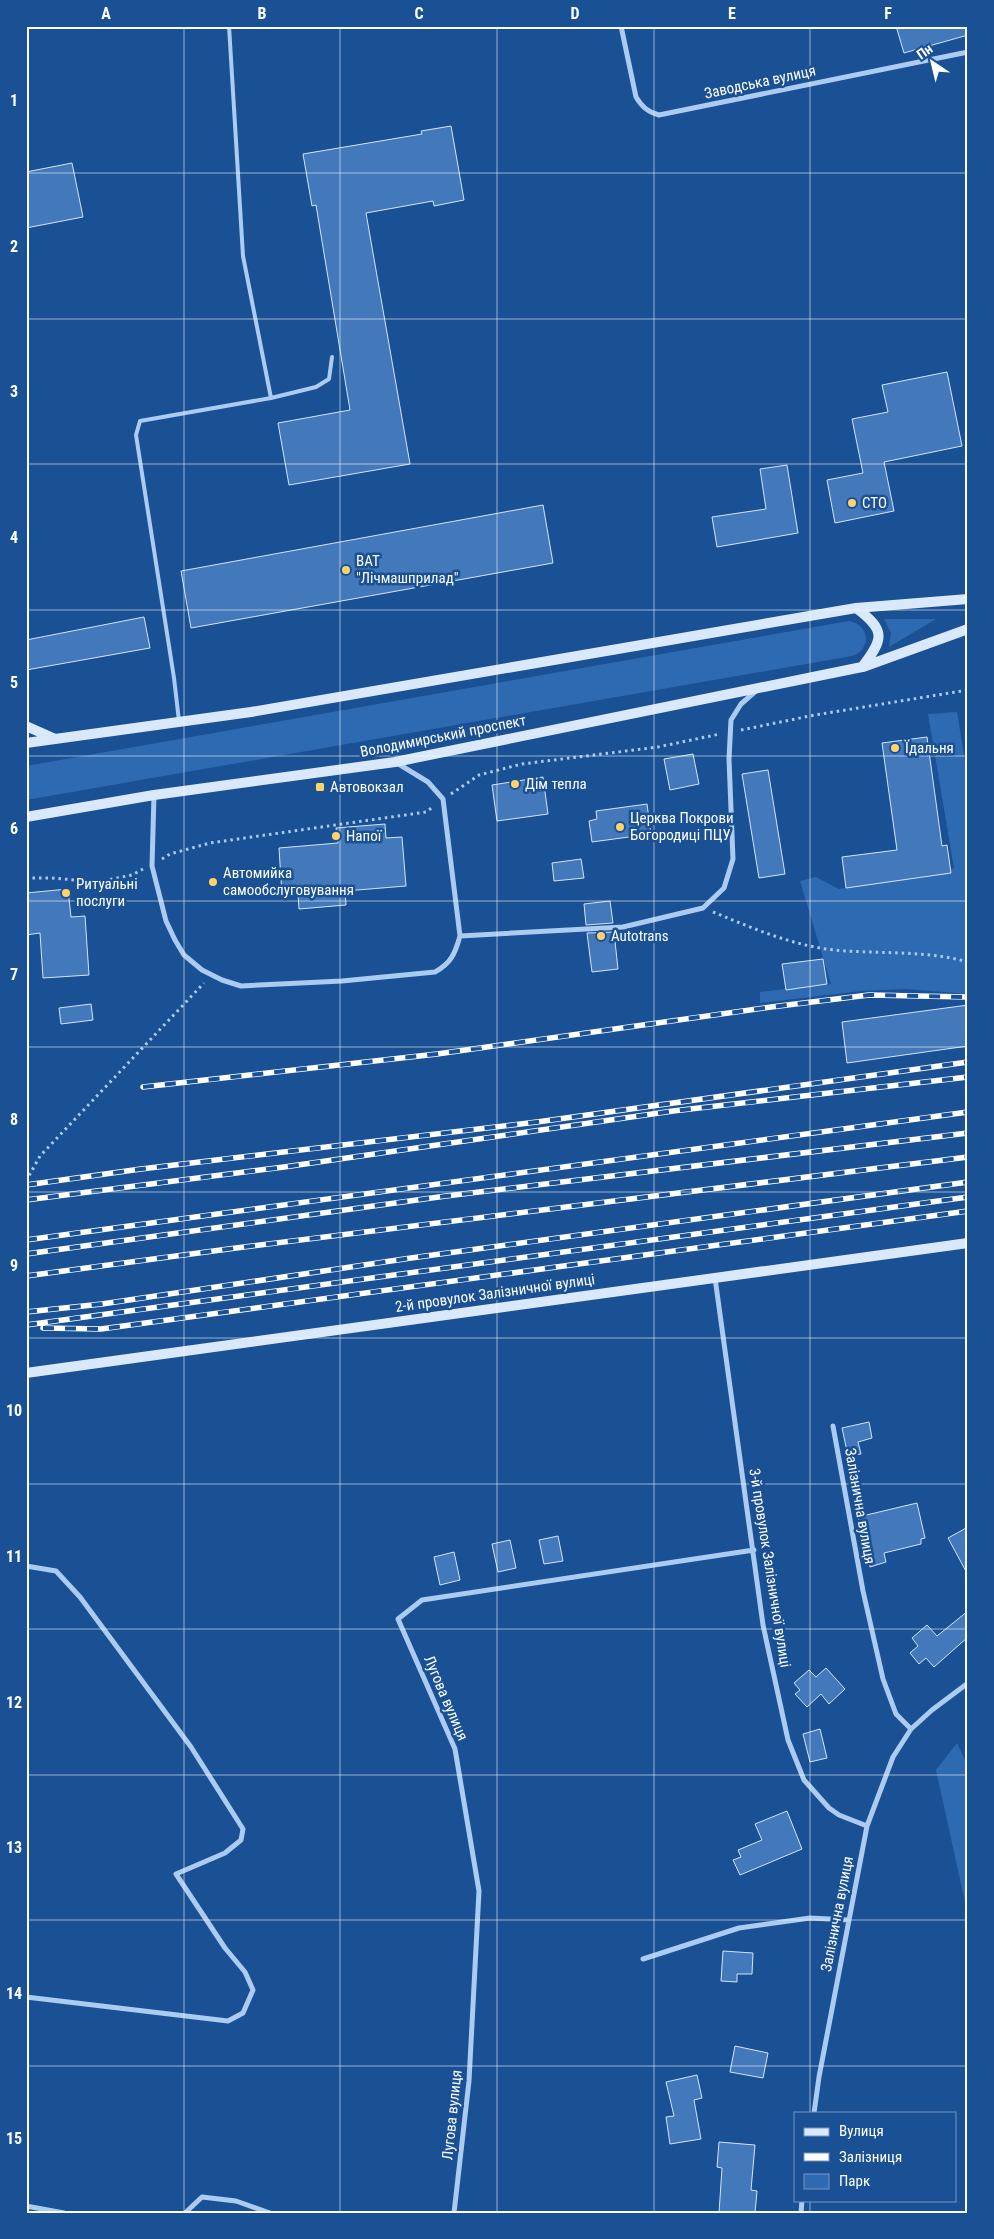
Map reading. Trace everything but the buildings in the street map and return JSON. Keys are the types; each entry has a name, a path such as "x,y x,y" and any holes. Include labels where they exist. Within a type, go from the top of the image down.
{"main road":[{"path":"26,743 251,712 856,608 968,599"},
{"path":"856,608 872,620 878,629 880,639 876,649 862,667"},
{"name":"Володимирський проспект","path":"26,817 154,795 395,762 862,667 968,629"},
{"path":"26,726 54,738"},
{"name":"2-й провулок Залізничної вулиці","path":"26,1373 968,1244"}],"street":[{"name":"Заводська вулиця","path":"621,26 636,97 649,112 658,115 968,52"},
{"path":"460,936 624,927 703,908 724,888 733,860 731,720 741,704 761,687"},
{"path":"154,795 152,866 166,921 184,955 202,970 241,986 342,981 434,972 447,966 455,955 460,936 443,799 428,782 395,762"},
{"name":"3-й провулок Залізничної вулиці","path":"715,1278 763,1625 788,1740 804,1780 828,1808 839,1815 867,1826"},
{"name":"Залізнична вулиця","path":"833,1426 863,1591 883,1680 896,1714 911,1729"},
{"name":"Лугова вулиця","path":"454,2213 469,2081 479,1891 455,1749 398,1619 422,1600 754,1550"},
{"path":"26,1566 56,1571 80,1598 191,1747 243,1828 242,1840 225,1853 176,1874 225,1948 245,1972 253,1990 243,2013 228,2021 26,1997"},
{"name":"Залізнична вулиця","path":"814,2112 818,2077 867,1826 893,1757 911,1729 968,1683"},
{"path":"643,1959 739,1928 810,1918 849,1920"},
{"path":"185,2213 202,2197 236,2200 270,2213"},
{"path":"26,2206 64,2213"}],"lane":[{"path":"229,26 243,256 271,398"},
{"path":"179,722 174,678 136,435 140,421 271,398 316,387 329,379 332,357"}],"path":[{"path":"26,878 98,882 132,875 152,866 170,854 210,843 426,812 479,775 522,764 658,747 815,715 968,690"},
{"path":"703,908 773,936 826,948 946,956 968,962"},
{"path":"26,1181 40,1156 212,975"}],"green space":[{"path":"884,619 936,619 889,647 891,633"},
{"path":"849,621 861,627 866,637 863,648 852,656 26,800 26,766"},
{"path":"957,712 968,780 968,994 906,989 861,991 760,1003 760,992 831,984 800,881 816,877 839,889 944,873 954,868 928,714"},
{"path":"957,1743 968,1766 968,1916 936,1770"}],"railway":[{"path":"143,1087 437,1054 869,995 968,997"},
{"path":"26,1185 141,1169 537,1122 968,1062"},
{"path":"26,1200 284,1167 673,1111 968,1077"},
{"path":"26,1240 968,1112"},
{"path":"26,1254 446,1196 968,1133"},
{"path":"26,1276 968,1157"},
{"path":"26,1312 102,1304 411,1258 968,1182"},
{"path":"26,1325 968,1197"},
{"path":"43,1328 101,1329 968,1211"}],"place":[{"name":"СТО","path":"852,503"},
{"name":"ВАТ \"Лічмашприлад\"","path":"346,570"},
{"name":"Їдальня","path":"895,748"},
{"name":"Дім тепла","path":"515,784"},
{"name":"Автовокзал","path":"320,787"},
{"name":"Церква Покрови Богородиці ПЦУ","path":"620,827"},
{"name":"Напої","path":"336,836"},
{"name":"Автомийка самообслуговування","path":"213,882"},
{"name":"Ритуальні послуги","path":"66,893"},
{"name":"Autotrans","path":"601,936"}]}
